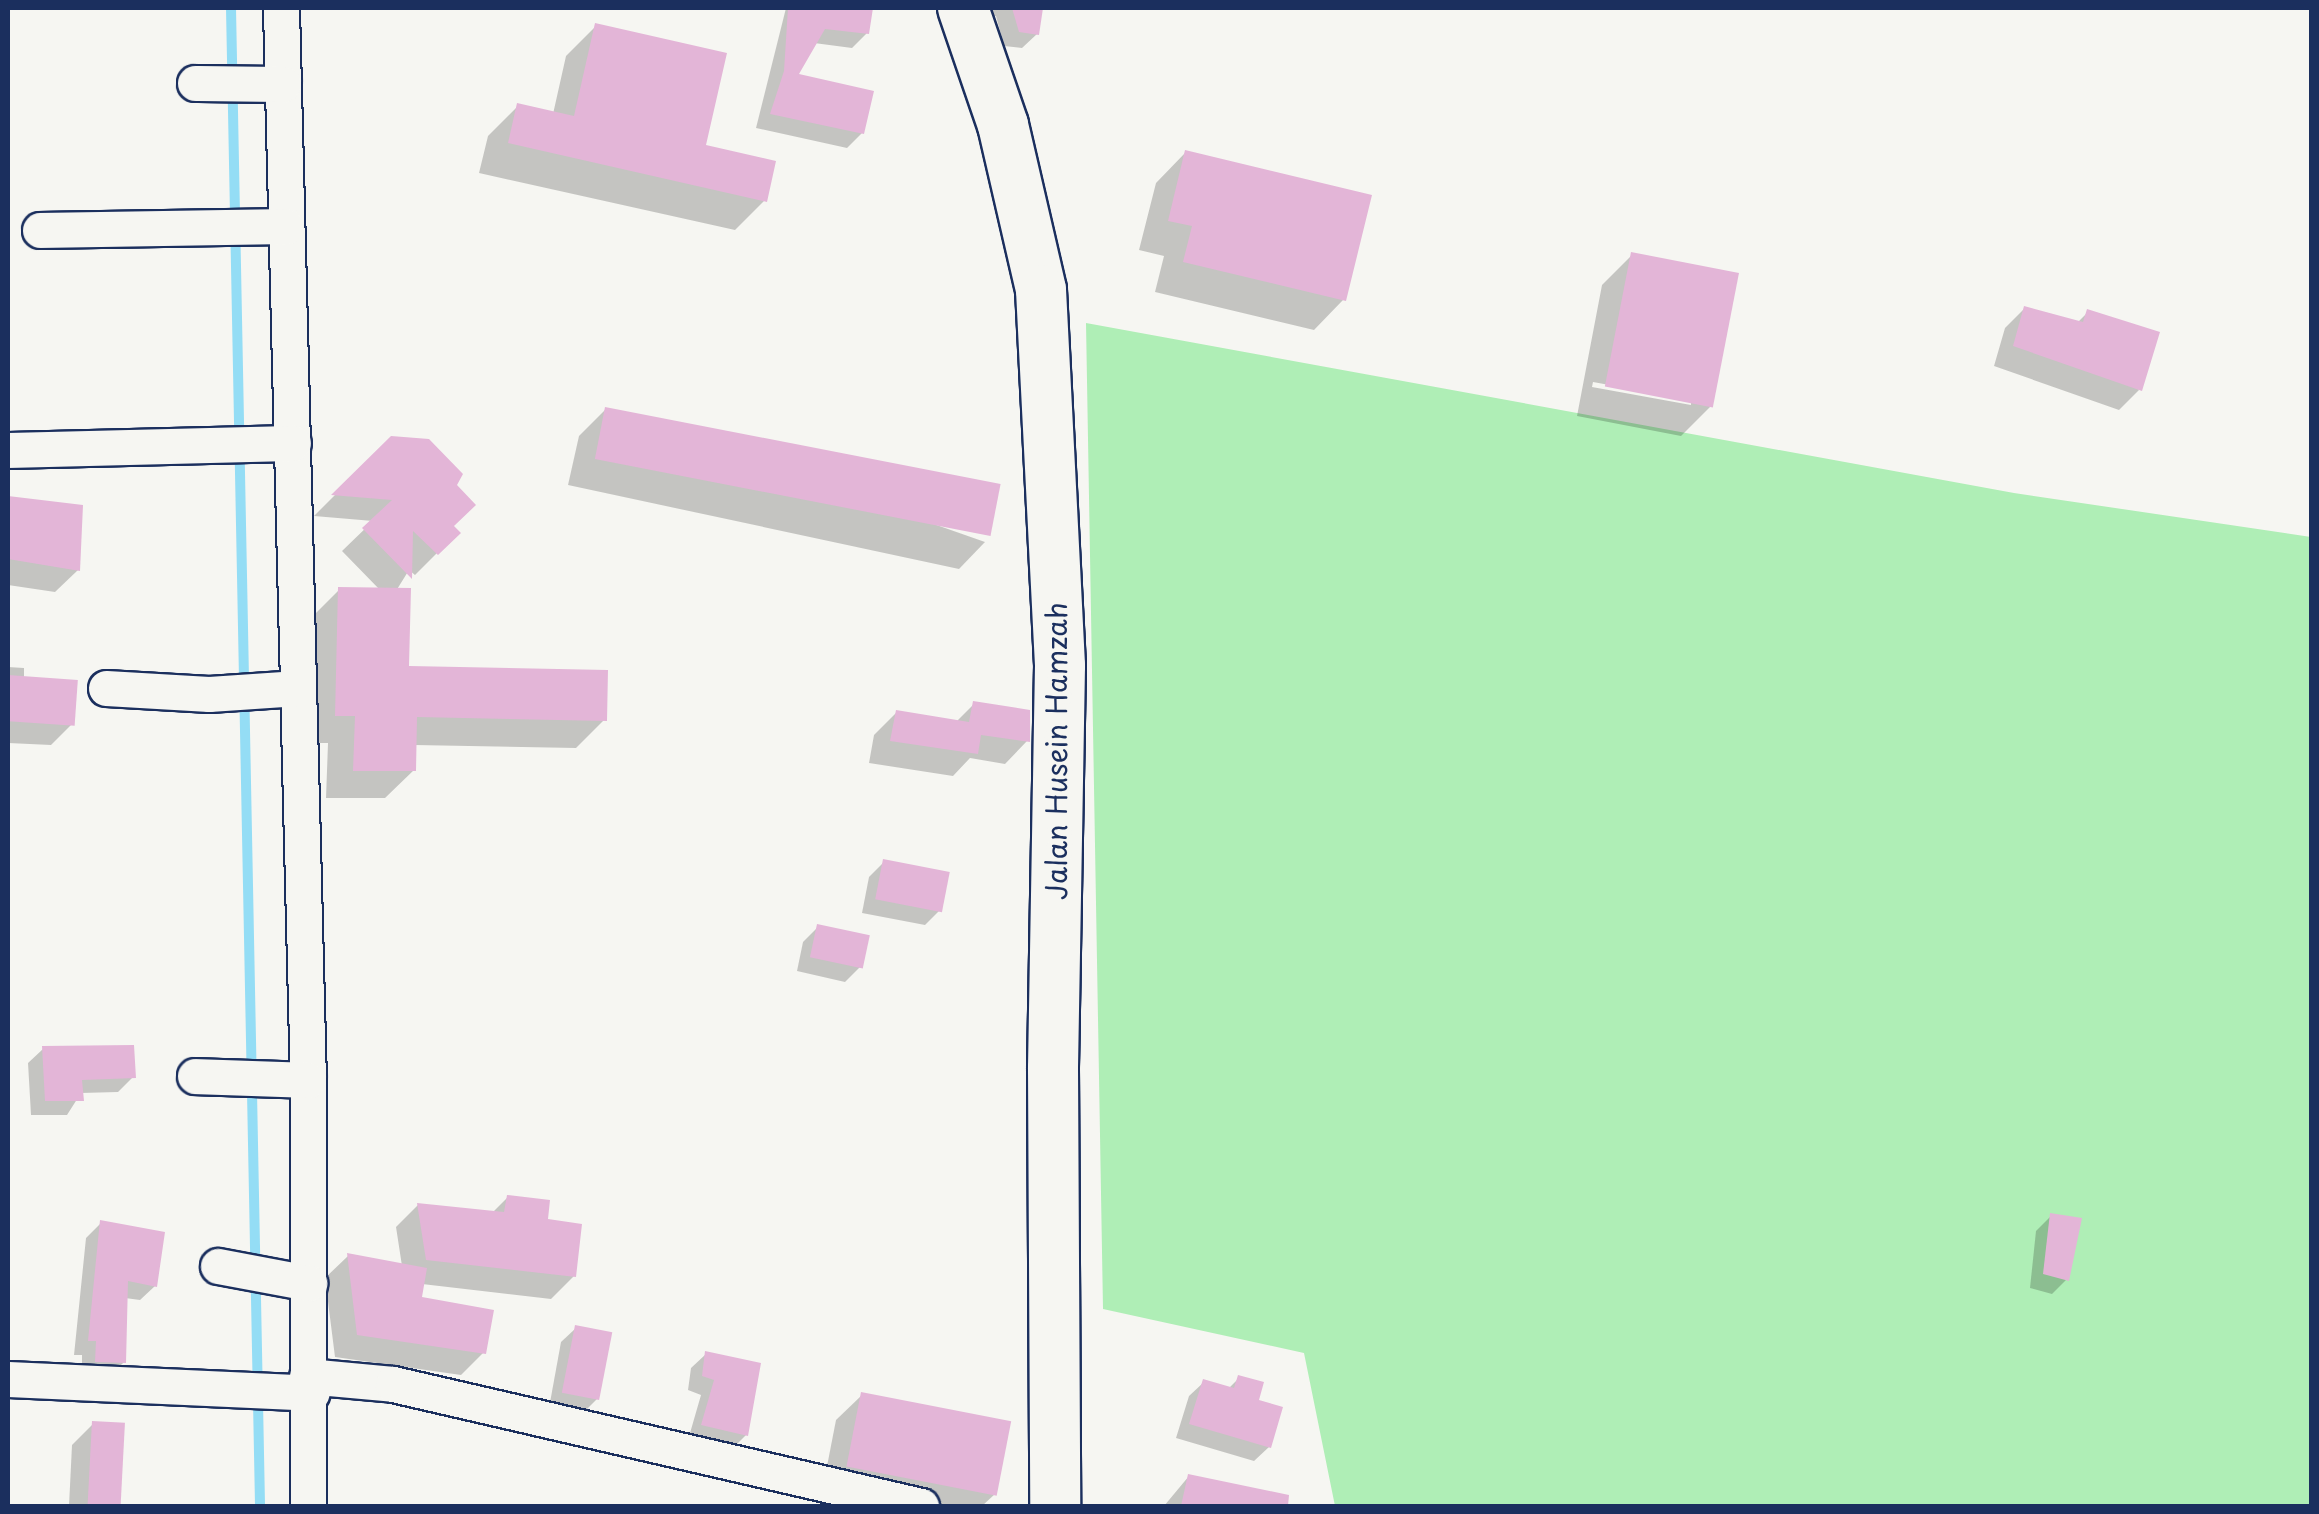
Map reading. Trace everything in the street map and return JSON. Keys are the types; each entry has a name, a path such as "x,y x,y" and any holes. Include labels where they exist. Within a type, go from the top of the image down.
{"street":[{"path":"281,8 270,83 278,225 279,444 301,1080 308,1506"},
{"name":"Jalan Husein Hamzah","path":"963,8 1004,125 1041,290 1060,666 1052,1069 1055,1506"},
{"path":"195,82 270,83"},
{"path":"40,230 278,225"},
{"path":"8,450 279,444"},
{"path":"106,688 209,694 288,689"},
{"path":"205,1076 301,1080"},
{"path":"230,1268 304,1282"},
{"path":"8,1379 304,1387 393,1384 921,1506"}],"green space":[{"path":"1086,323 2014,493 2311,537 2311,1506 1335,1506 1304,1353 1103,1309"}],"building":[{"path":"788,8 873,8 869,34 825,29 799,74 874,91 864,134 770,114 784,71"},
{"path":"1012,8 1043,8 1039,35 1019,32"},
{"path":"595,23 727,53 706,145 776,161 767,202 508,143 517,103 574,116"},
{"path":"1185,150 1372,195 1346,301 1183,262 1192,226 1168,221"},
{"path":"1631,252 1739,273 1713,407 1605,386"},
{"path":"2024,306 2083,322 2087,309 2160,332 2142,391 2013,346"},
{"path":"605,407 1001,484 990,536 595,459"},
{"path":"391,436 429,439 463,474 457,485 476,505 454,526 461,533 438,555 413,531 412,579 362,528 392,500 331,495"},
{"path":"8,496 83,505 80,571 8,559"},
{"path":"338,587 411,588 409,666 608,670 607,721 417,717 416,771 353,771 355,716 335,716"},
{"path":"8,675 78,680 75,726 8,721"},
{"path":"973,701 1030,710 1030,742 981,735 978,754 890,741 896,710 969,722"},
{"path":"883,859 950,872 942,912 875,899"},
{"path":"817,924 870,935 863,968 810,957"},
{"path":"134,1045 136,1078 82,1080 84,1101 45,1101 42,1046"},
{"path":"507,1195 550,1200 548,1219 582,1224 576,1277 426,1260 417,1203 504,1212"},
{"path":"2050,1213 2082,1218 2069,1281 2043,1274"},
{"path":"100,1220 165,1232 157,1287 128,1281 126,1363 95,1362 96,1341 88,1341"},
{"path":"347,1253 427,1268 422,1297 494,1310 486,1354 357,1335"},
{"path":"575,1325 612,1332 599,1400 562,1393"},
{"path":"705,1351 761,1363 748,1436 701,1425 714,1380 702,1376"},
{"path":"1238,1375 1264,1382 1259,1400 1283,1407 1271,1448 1189,1424 1203,1379 1234,1388"},
{"path":"861,1392 1011,1421 997,1496 846,1467"},
{"path":"92,1421 125,1423 121,1506 88,1506"},
{"path":"1188,1474 1289,1495 1288,1506 1181,1506"}],"waterway":[{"path":"231,8 260,1506"}]}
